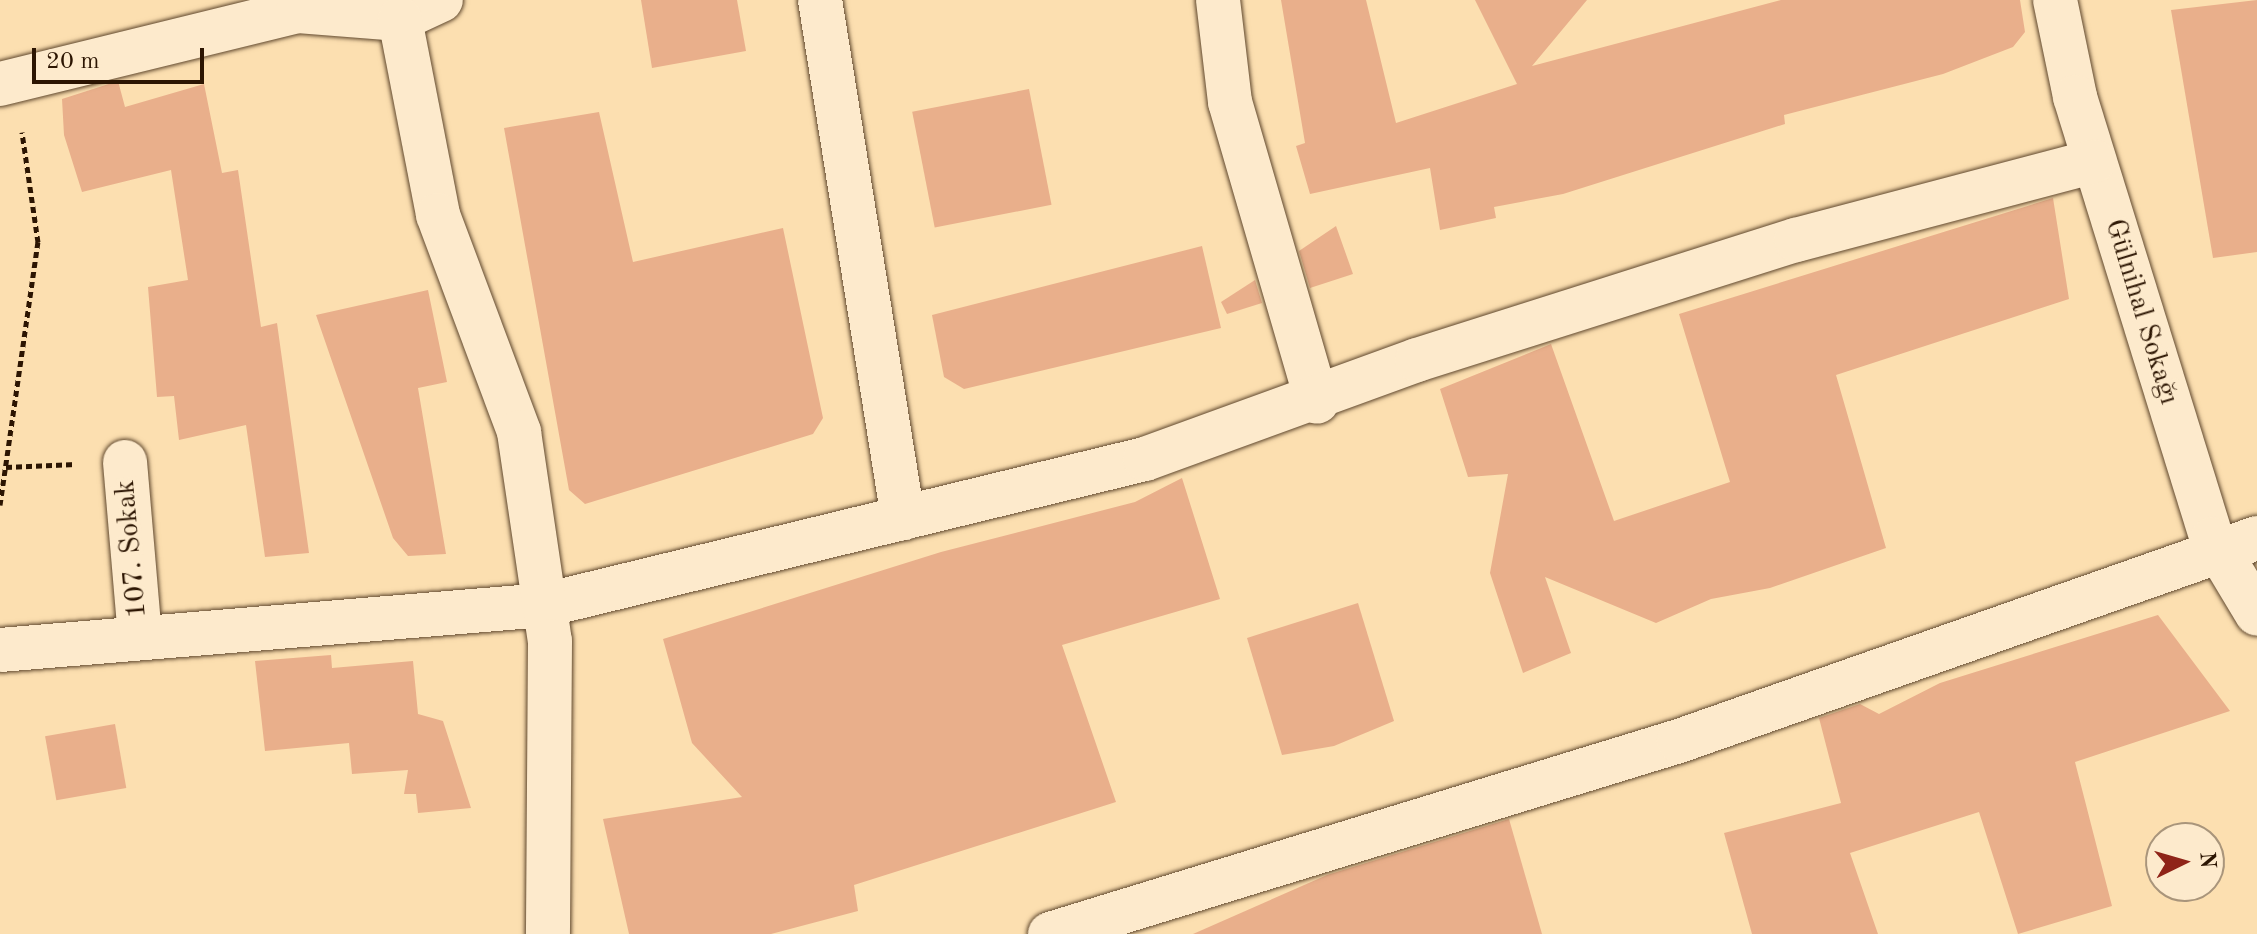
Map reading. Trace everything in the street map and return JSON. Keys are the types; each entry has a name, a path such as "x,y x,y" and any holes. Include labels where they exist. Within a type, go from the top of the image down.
{"street":[{"path":"7,82 298,11 400,19 441,0"},
{"path":"820,0 903,518"},
{"path":"1218,0 1230,102 1317,402"},
{"name":"Gülnihal Sokağı","path":"2055,0 2094,161 2239,546 2257,614"},
{"path":"400,19 438,215 519,432 545,605 548,934"},
{"path":"0,650 545,605 1145,459 1317,402 1417,360 1796,240 2094,161"},
{"name":"107. Sokak","path":"125,462 140,637"},
{"path":"1050,934 1679,741 2239,546"}],"path":[{"path":"0,505 38,242 7,82"},
{"path":"5,467 125,462"}],"building":[{"path":"641,0 737,0 746,51 652,68"},
{"path":"1281,0 1366,0 1396,123 1517,84 1475,0 1587,0 1532,66 1781,0 2020,0 2025,32 2013,47 1943,74 1784,115 1785,124 1563,194 1494,207 1496,218 1440,230 1430,168 1310,194 1296,146 1305,143"},
{"path":"2257,0 2257,252 2213,258 2171,10"},
{"path":"118,81 125,107 204,84 222,173 238,170 261,327 277,323 309,553 265,557 246,425 179,440 174,396 157,397 148,287 188,280 171,170 82,192 64,135 62,99"},
{"path":"1029,89 1052,205 935,228 912,112"},
{"path":"599,112 633,262 783,228 823,418 813,434 585,504 569,490 504,128"},
{"path":"2053,198 2069,299 1836,375 1886,548 1770,588 1711,599 1656,623 1545,577 1571,653 1523,673 1490,573 1508,474 1468,477 1440,389 1551,344 1614,521 1730,482 1679,314"},
{"path":"1336,226 1353,274 1310,288 1299,251"},
{"path":"1202,246 1221,328 964,389 944,377 932,315"},
{"path":"1255,280 1262,303 1227,314 1221,302"},
{"path":"428,290 447,382 418,388 446,554 408,556 393,538 316,315"},
{"path":"1182,478 1220,599 1062,645 1116,802 854,885 858,911 771,934 629,934 603,819 742,797 692,743 663,639 941,552 1135,502"},
{"path":"1358,603 1394,721 1334,746 1282,755 1247,638"},
{"path":"2158,615 2230,711 2075,762 2112,906 2018,934 1979,812 1850,853 1878,934 1752,934 1724,833 1841,803 1819,718 1860,704 1879,714 1940,683"},
{"path":"331,655 332,668 413,661 418,714 443,721 471,808 418,813 416,794 404,794 408,770 352,774 349,743 265,751 255,661"},
{"path":"115,724 126,788 56,800 45,736"},
{"path":"1509,819 1542,934 1193,934 1327,875"}]}
